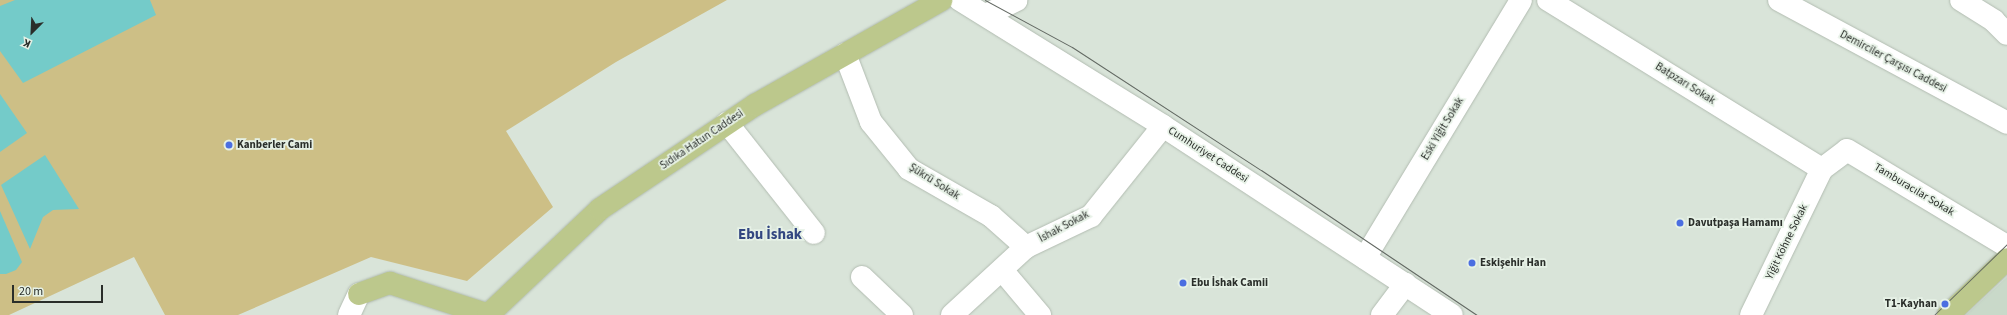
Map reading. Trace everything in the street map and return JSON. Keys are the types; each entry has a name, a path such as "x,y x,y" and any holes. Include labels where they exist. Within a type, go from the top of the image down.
{"main road":[{"name":"Sıdıka Hatun Caddesi","path":"488,315 600,209 755,104 941,0"},
{"path":"1948,315 2007,259"},
{"path":"358,294 390,283 488,315"}],"street":[{"name":"Cumhuriyet Caddesi","path":"960,0 1163,126 1452,315"},
{"path":"986,16 1017,0"},
{"name":"Eski Yiğit Sokak","path":"1365,258 1522,0"},
{"name":"Batpzarı Sokak","path":"1548,0 1822,169"},
{"name":"Demirciler Çarşısı Caddesi","path":"1779,0 2007,123"},
{"path":"1961,0 2003,22"},
{"name":"Şükrü Sokak","path":"845,54 871,122 909,169 991,216 1026,247"},
{"path":"727,123 814,233"},
{"name":"İshak Sokak","path":"952,315 1026,247 1091,216 1163,126"},
{"name":"Tamburacılar Sokak","path":"1822,169 1848,150 2007,246"},
{"name":"Yiğit Köhne Sokak","path":"1751,315 1822,169"},
{"path":"1002,270 1040,315"},
{"path":"862,277 902,315"},
{"path":"1382,315 1405,284"},
{"path":"349,315 358,294"}],"shaded area":[{"path":"0,0 727,0 616,62 506,131 553,207 467,281 371,257 238,315 165,315 134,257 9,315 0,315"},
{"path":"2007,277 2007,315 1966,315"}],"water":[{"path":"15,0 150,0 156,15 23,83 0,51 0,6"},
{"path":"0,94 27,133 0,152"},
{"path":"45,155 79,209 53,210 43,217 30,249 1,185"},
{"path":"0,211 22,262 16,270 6,274 0,274"}],"tram line":[{"path":"985,0 1072,47 1261,170 1477,315"},
{"path":"1934,315 2007,244"}],"place":[{"name":"Kanberler Cami","path":"229,145"},
{"name":"Davutpaşa Hamamı","path":"1680,223"},
{"name":"Eskişehir Han","path":"1472,263"},
{"name":"Ebu İshak Camii","path":"1183,283"},
{"name":"T1-Kayhan","path":"1945,304"}],"district":[{"name":"Ebu İshak","path":"770,235"}]}
